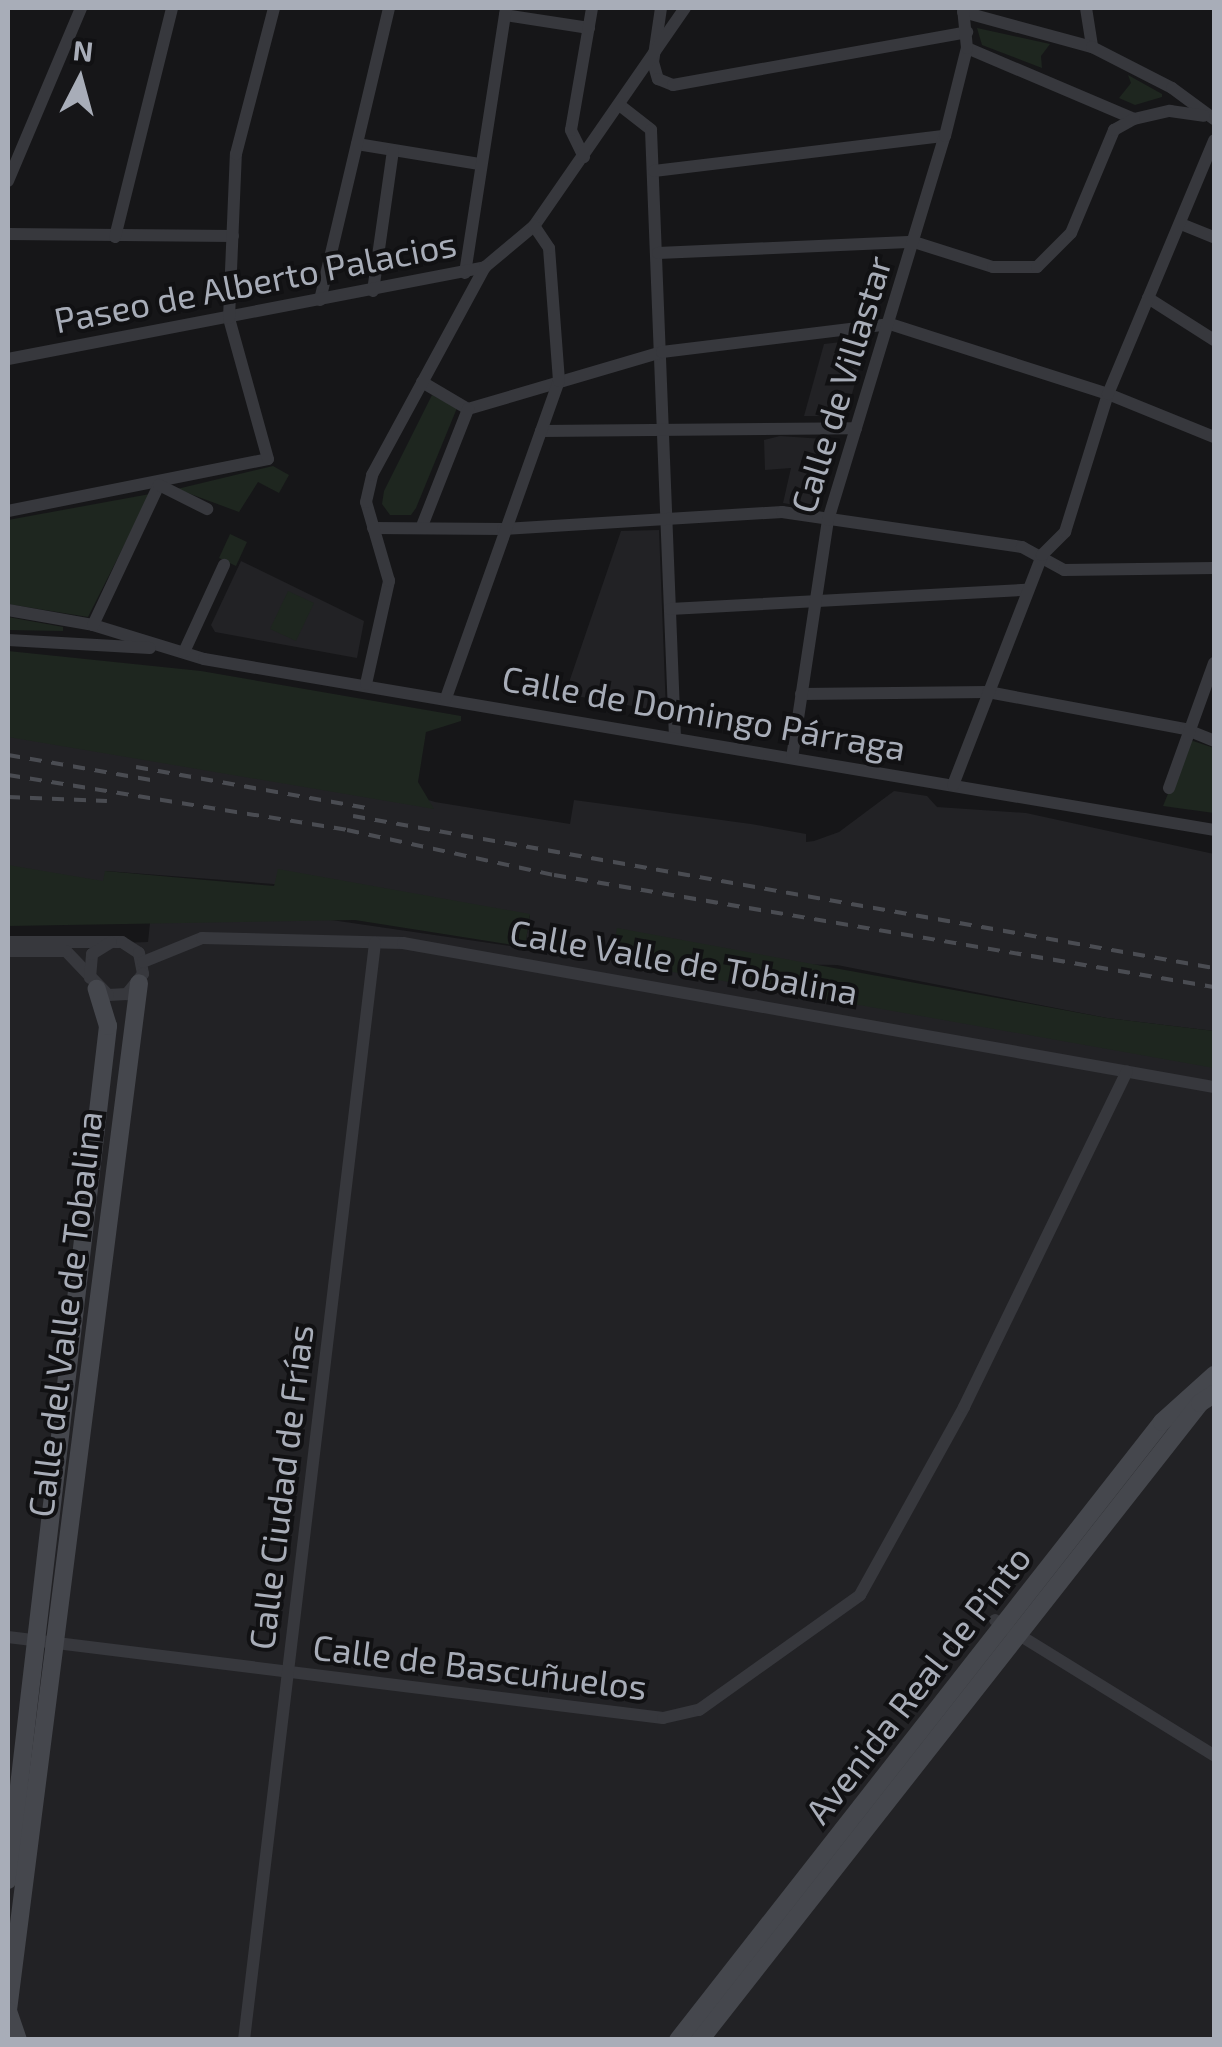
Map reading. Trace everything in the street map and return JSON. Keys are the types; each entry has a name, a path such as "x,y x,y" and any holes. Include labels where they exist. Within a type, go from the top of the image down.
{"main road":[{"name":"Calle del Valle de Tobalina","path":"8,2010 140,983"},
{"name":"Calle del Valle de Tobalina","path":"8,1880 108,1026 94,985"},
{"name":"Avenida Real de Pinto","path":"700,2040 1162,1422 1214,1375"},
{"name":"Avenida Real de Pinto","path":"678,2040 1006,1626 1200,1403 1214,1394"},
{"path":"8,2010 18,2040"}],"street":[{"path":"8,181 81,8"},
{"path":"114,237 172,8"},
{"path":"8,510 159,485 268,459 229,318 236,154 274,8"},
{"path":"320,300 389,8"},
{"path":"584,158 571,130 592,8"},
{"path":"661,8 653,62 658,80 673,85 966,32"},
{"name":"Paseo de Alberto Palacios","path":"8,359 484,268 534,226 622,107 685,8"},
{"path":"1086,8 1092,47"},
{"path":"963,10 1092,47 1172,88 1210,117"},
{"name":"Calle de Villastar","path":"792,758 828,520 945,136 967,48 963,10"},
{"path":"464,274 505,11 589,28"},
{"path":"967,48 1134,119"},
{"path":"622,107 651,130 675,738"},
{"path":"658,253 914,242 993,266 1038,267 1071,233 1114,130 1134,119 1170,111 1210,117"},
{"path":"654,171 945,136"},
{"path":"954,785 1026,590 1042,554 1065,532 1108,394 1214,140"},
{"path":"358,144 479,164"},
{"path":"373,291 392,150"},
{"path":"1181,224 1214,237"},
{"path":"446,698 503,529 559,381 549,248 534,226"},
{"path":"8,234 233,236"},
{"path":"366,684 389,581 366,502 372,476 484,268"},
{"path":"1148,298 1214,340"},
{"path":"422,382 468,409 662,352 890,324 1108,394 1214,437"},
{"path":"422,526 468,409"},
{"path":"541,431 856,428"},
{"path":"159,485 207,509"},
{"path":"93,625 159,485"},
{"path":"373,528 503,529 782,512 1042,554 1064,570 1214,568"},
{"path":"184,652 224,566"},
{"path":"670,609 1026,590"},
{"name":"Calle de Domingo Párraga","path":"8,610 93,625 184,652"},
{"name":"Calle de Domingo Párraga","path":"8,640 184,652 1214,830"},
{"path":"1168,788 1185,729 1214,663"},
{"path":"801,694 988,692 1185,729 1214,741"},
{"name":"Calle Valle de Tobalina","path":"143,962 202,938 375,942 1214,1087"},
{"path":"8,942 110,942 134,948 143,962 140,983 118,996 94,985 66,951 8,951"},
{"path":"94,985 92,954 110,942"},
{"name":"Calle Ciudad de Frías","path":"244,2040 375,942"},
{"name":"Calle de Bascuñuelos","path":"8,1637 663,1718 728,1695 860,1595 964,1408 1127,1071"},
{"path":"1006,1626 1214,1755"}],"shaded area":[{"path":"977,28 1050,44 1041,56 1042,68 982,45"},
{"path":"1128,75 1162,97 1135,105 1119,98 1131,83"},
{"path":"867,339 846,416 804,416 824,344"},
{"path":"432,395 457,408 416,508 411,515 390,515 382,504 384,491"},
{"path":"780,436 838,440 812,508 783,503 791,468 765,470 764,440"},
{"path":"273,466 289,475 279,493 258,482 239,512 177,489"},
{"path":"150,494 88,617 8,604 8,520"},
{"path":"659,530 666,712 565,694 621,531"},
{"path":"230,534 247,542 236,566 219,558"},
{"path":"241,561 364,621 357,658 215,632 211,625"},
{"path":"288,591 314,603 296,641 270,629"},
{"path":"8,617 63,627 63,631 8,630"},
{"path":"8,651 201,671 461,716 461,721 426,732 418,782 434,809 8,737"},
{"path":"8,712 308,762 435,802 570,824 574,800 751,824 806,834 806,842 839,832 894,791 927,796 937,807 1026,813 1214,854 1214,1031 1107,1018 837,965 611,961 1214,1050 1214,2039 8,2039 8,947 148,942 153,894 544,951 525,947 530,915 417,895 106,871 103,886 8,872"},
{"path":"1190,740 1214,748 1214,813 1163,806"},
{"path":"8,865 103,881 105,871 274,886 278,869 530,914 525,947 355,920 8,926"},
{"path":"617,928 1107,1018 1214,1031 1214,1068 611,961"}],"railway":[{"path":"8,755 151,780"},
{"path":"136,767 372,809"},
{"path":"8,775 347,830 554,875 1214,987"},
{"path":"8,797 107,801"},
{"path":"353,816 1214,968"}]}
